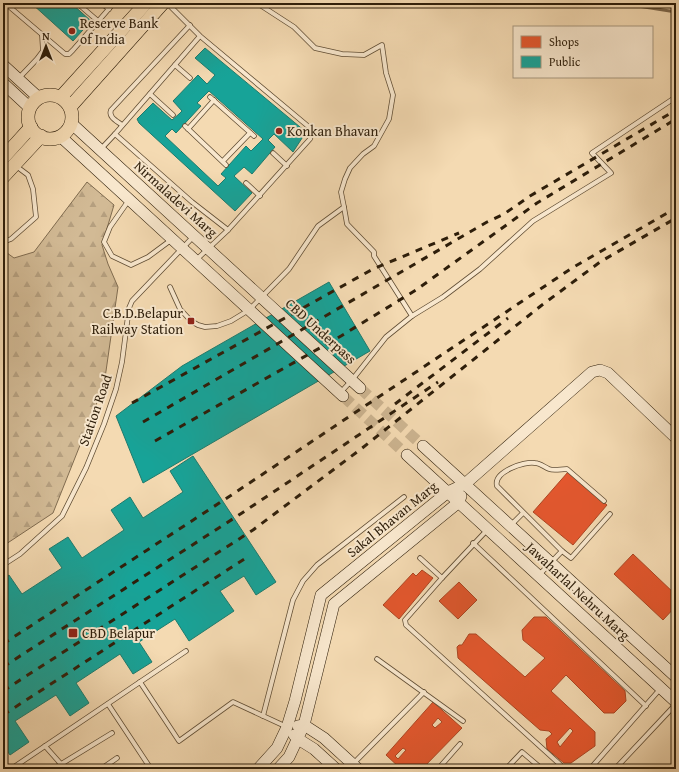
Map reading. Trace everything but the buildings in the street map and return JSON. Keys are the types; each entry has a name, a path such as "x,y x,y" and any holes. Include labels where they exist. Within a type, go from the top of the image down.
{"main road":[{"path":"65,102 146,3"},
{"path":"65,102 163,3"},
{"path":"3,65 18,79 34,103"},
{"path":"3,83 34,103"},
{"path":"49,95 65,102 72,112 72,123 69,129 60,136 50,139 41,136 31,127 29,121 34,103 49,95"},
{"name":"Nirmaladevi Marg","path":"72,123 261,297"},
{"path":"3,158 31,127"},
{"path":"3,177 41,136"},
{"path":"60,136 342,395"},
{"name":"CBD Underpass","path":"261,297 356,384"},
{"path":"407,455 459,502 465,484 592,372 600,370 608,373 676,438"},
{"path":"424,446 465,484"},
{"name":"Sakal Bhavan Marg","path":"258,769 277,748 287,727 295,701 321,595 448,492 465,484"},
{"name":"Jawaharlal Nehru Marg","path":"465,484 676,677"},
{"name":"Sakal Bhavan Marg","path":"278,769 289,757 304,725 334,604 459,502"},
{"name":"Jawaharlal Nehru Marg","path":"459,502 676,703"},
{"path":"287,727 304,725 324,738 356,767"},
{"path":"287,727 298,739 314,749 336,769"}],"lane":[{"path":"5,3 65,54 69,54 114,3"},
{"path":"78,3 98,21"},
{"path":"101,3 109,9"},
{"path":"167,3 200,36 309,128 312,133 310,139 260,196 228,230 195,261"},
{"path":"257,3 294,27 315,48 342,54 364,56 382,45 386,74 393,95 389,120 374,146 363,154 350,168 341,192 347,224 374,252 374,256 412,316"},
{"path":"122,125 111,116 111,110 190,25"},
{"path":"18,79 43,51 42,35"},
{"path":"100,150 200,36"},
{"path":"175,65 190,78"},
{"path":"150,94 173,115"},
{"path":"342,395 356,384 386,337 412,316 443,298 474,274 533,221 610,173 592,152 676,97"},
{"path":"212,98 252,134 224,163 187,128 212,98"},
{"path":"115,134 192,202 228,230"},
{"path":"272,153 286,166"},
{"path":"3,242 11,239 36,217 33,188 28,175 14,165"},
{"path":"246,183 260,196"},
{"path":"129,200 110,227 104,242 112,256 131,265 148,257 172,240"},
{"path":"170,287 180,309 192,321 204,327 217,326 231,321 249,310 289,269 318,226 344,207"},
{"name":"Station Road","path":"3,565 20,554 62,516 86,468 104,424 116,389 122,362 129,308 132,301 194,236"},
{"path":"604,501 567,469 550,470 534,462 510,468 498,478 496,483 497,486 523,513 562,551 572,558 610,514"},
{"path":"263,716 293,600 303,581 317,565 404,497"},
{"path":"511,525 523,513"},
{"path":"488,529 473,543 405,620 406,625 565,769"},
{"path":"473,543 646,706"},
{"path":"539,576 562,551"},
{"path":"420,558 442,578"},
{"path":"11,769 186,651"},
{"path":"377,659 463,721"},
{"path":"140,682 179,741 233,702 287,727"},
{"path":"590,769 661,688"},
{"path":"356,767 424,692"},
{"path":"615,769 676,703"},
{"path":"108,704 151,769"},
{"path":"53,769 112,732"},
{"path":"438,769 460,744"},
{"path":"45,746 61,764"},
{"path":"506,769 522,752 542,769"},
{"path":"101,769 117,758"}],"green space":[{"path":"87,182 114,205 102,245 118,287 104,385 53,513 3,546 3,250 14,258 34,252"}],"waterway":[{"path":"619,3 676,12"}],"tunnel":[{"path":"360,388 423,446"},
{"path":"343,396 407,455"}],"railway":[{"path":"143,422 487,222 504,214 530,196 676,110"},
{"path":"155,441 341,336 416,290 537,203 676,119"},
{"path":"3,644 230,496 572,268 676,208"},
{"path":"3,691 253,530 361,449 542,305 600,262 676,218"},
{"path":"132,403 373,269 459,233"},
{"path":"395,404 508,318"},
{"path":"3,667 242,513 438,382"},
{"path":"3,715 249,556"}],"place":[{"name":"Reserve Bank of India","path":"72,31"},
{"name":"Konkan Bhavan","path":"279,131"},
{"name":"C.B.D.Belapur Railway Station","path":"191,321"},
{"name":"CBD Belapur","path":"73,633"}]}
